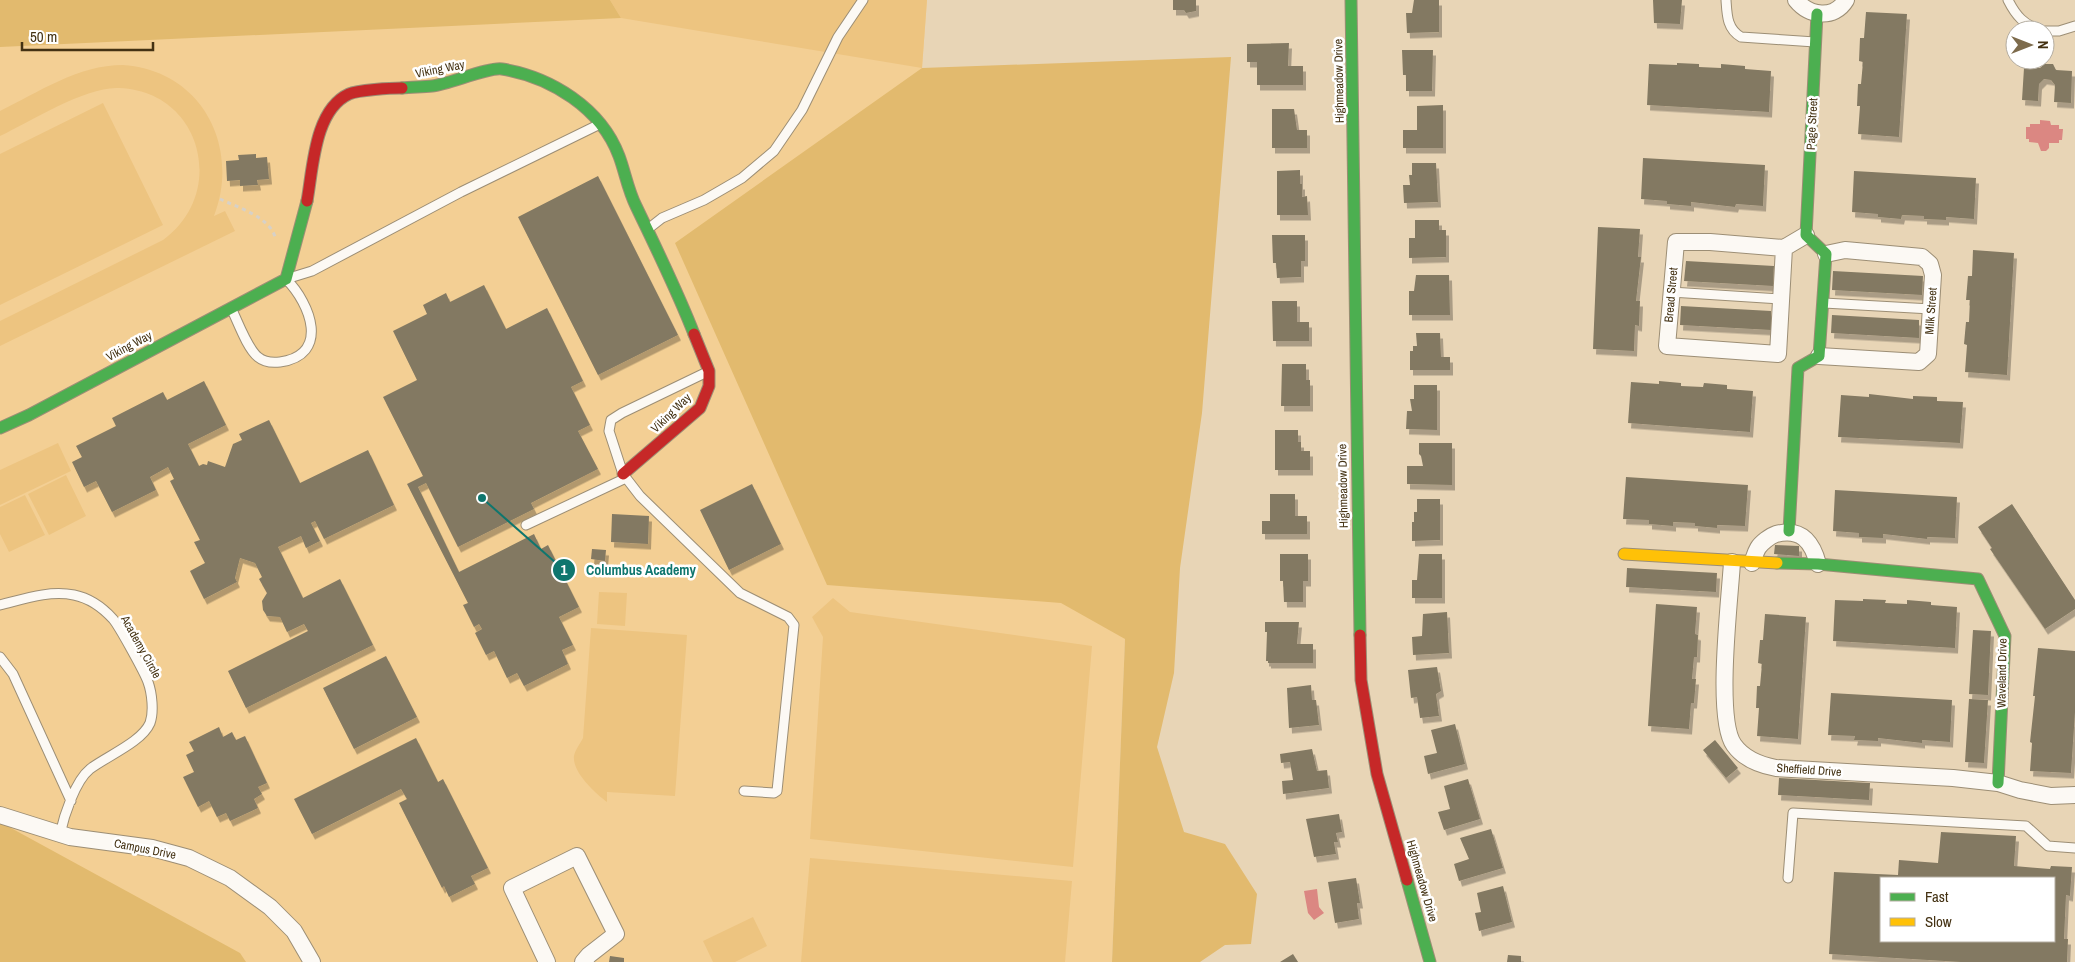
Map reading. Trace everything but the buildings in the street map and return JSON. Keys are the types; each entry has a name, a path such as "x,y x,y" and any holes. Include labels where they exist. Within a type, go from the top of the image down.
{"street":[{"name":"Highmeadow Drive","path":"1351,0 1361,680 1377,774 1430,962"},
{"path":"1796,0 1808,11 1817,14 1836,10 1846,0"},
{"name":"Page Street","path":"1806,234 1817,14"},
{"name":"Viking Way","path":"0,428 286,280 306,204 318,134 333,107 349,94 393,88 433,86 500,68 529,76 562,90 582,104 600,124 618,154 630,193 684,305 710,371 709,386 700,408 625,476"},
{"path":"1806,234 1826,254 1819,356 1798,368 1778,354 1784,248 1806,234"},
{"name":"Bread Street","path":"1778,354 1667,346 1676,242 1710,242 1784,248"},
{"name":"Milk Street","path":"1819,356 1920,362 1928,354 1933,275 1930,264 1922,257 1845,250 1826,254"},
{"path":"1789,531 1798,368"},
{"path":"1752,563 1759,547 1772,536 1789,531 1804,538 1814,550 1818,564"},
{"name":"Waveland Drive","path":"1624,554 1732,562 1818,564 1978,578 2004,636 1998,783"},
{"name":"Sheffield Drive","path":"1732,562 1723,698 1727,731 1733,744 1742,754 1758,764 1776,768 1953,778 1998,783 2020,790 2051,796 2075,795"},
{"name":"Campus Drive","path":"0,815 70,837 162,850 189,858 230,878 276,913 294,931 312,962"},
{"path":"547,962 512,888 577,856 616,934 583,962"}],"lane":[{"path":"648,229 662,218 704,200 742,178 774,151 802,110 838,37 863,0"},
{"path":"1726,0 1729,24 1733,33 1741,37 1816,42"},
{"path":"2008,0 2014,12 2023,20"},
{"path":"2055,31 2075,26"},
{"path":"286,280 312,271 461,192 600,124"},
{"path":"231,310 256,356 264,362 273,363 291,360 300,355 306,348 311,339 312,329 310,319 300,298 293,286 286,280"},
{"path":"1672,292 1781,300"},
{"path":"1822,303 1931,309"},
{"path":"710,371 622,413 611,420 609,431 625,476 640,496 740,593 788,617 794,625 777,791 774,793 744,791"},
{"path":"526,525 625,476"},
{"name":"Academy Circle","path":"0,605 53,592 76,595 96,604 114,620 148,681 152,707 151,721 145,732 88,770 71,800 64,816 60,834"},
{"path":"0,657 13,674 71,800"},
{"path":"1788,878 1793,813 2026,826 2048,846 2075,848"}],"path":[{"path":"220,199 260,218 274,234 277,248"}],"shaded area":[{"path":"0,0 927,0 922,68 803,356 1125,639 1112,962 138,962 0,860"},
{"path":"0,0 610,0 621,18 0,47"},
{"path":"610,0 927,0 922,68 621,18"},
{"path":"1231,57 1202,413 1180,568 1174,673 1157,747 1184,832 1225,844 1257,894 1251,944 1225,945 1200,962 1112,962 1125,639 1061,603 827,585 675,243 922,68"},
{"path":"123,65 150,70 174,81 193,97 208,116 218,139 222,164 221,190 214,216 225,211 235,231 0,346 0,321 163,240 183,220 195,197 200,172 197,148 187,125 170,106 147,93 119,88 91,93 75,98 0,136 0,111 44,88 75,75 106,66"},
{"path":"103,103 163,225 0,305 0,154"},
{"path":"2040,120 2050,121 2051,125 2059,125 2059,129 2063,129 2062,140 2059,140 2059,143 2049,143 2049,148 2046,151 2041,151 2038,143 2029,142 2029,139 2026,139 2026,127 2030,127 2030,124 2040,124"},
{"path":"58,443 71,471 0,505 0,470"},
{"path":"66,475 86,516 49,535 28,494"},
{"path":"25,495 45,535 9,552 0,534 0,507"},
{"path":"599,592 627,593 625,626 597,624"},
{"path":"833,598 850,612 1092,646 1073,867 810,839 823,637 812,617"},
{"path":"591,628 687,635 675,796 607,792 607,802 591,788 577,769 574,756 583,738"},
{"path":"0,822 240,953 246,962 0,962"},
{"path":"810,858 1072,881 1065,962 801,962"},
{"path":"1317,889 1319,907 1324,913 1314,920 1308,913 1304,891"},
{"path":"753,917 767,946 735,962 713,962 703,941"}],"traffic: fast":[{"path":"1351,0 1360,635"},
{"path":"1789,531 1798,368 1819,356 1826,254 1806,235 1817,14"},
{"path":"402,88 439,85 488,71 502,69 520,73 556,87 587,109 611,139 619,156 633,200 694,334"},
{"path":"0,428 29,415 286,279 307,201"},
{"path":"1777,563 1818,564 1978,579 2005,636 1998,783"},
{"path":"1407,880 1430,962"}],"traffic: slow":[{"path":"1624,554 1777,563"}],"traffic: jam":[{"path":"307,201 317,142 322,126 337,102 353,93 402,88"},
{"path":"623,474 700,408 709,386 709,371 694,334"},
{"path":"1360,635 1361,680 1377,774 1407,880"}],"place":[{"name":"Columbus Academy","path":"482,498"}]}
